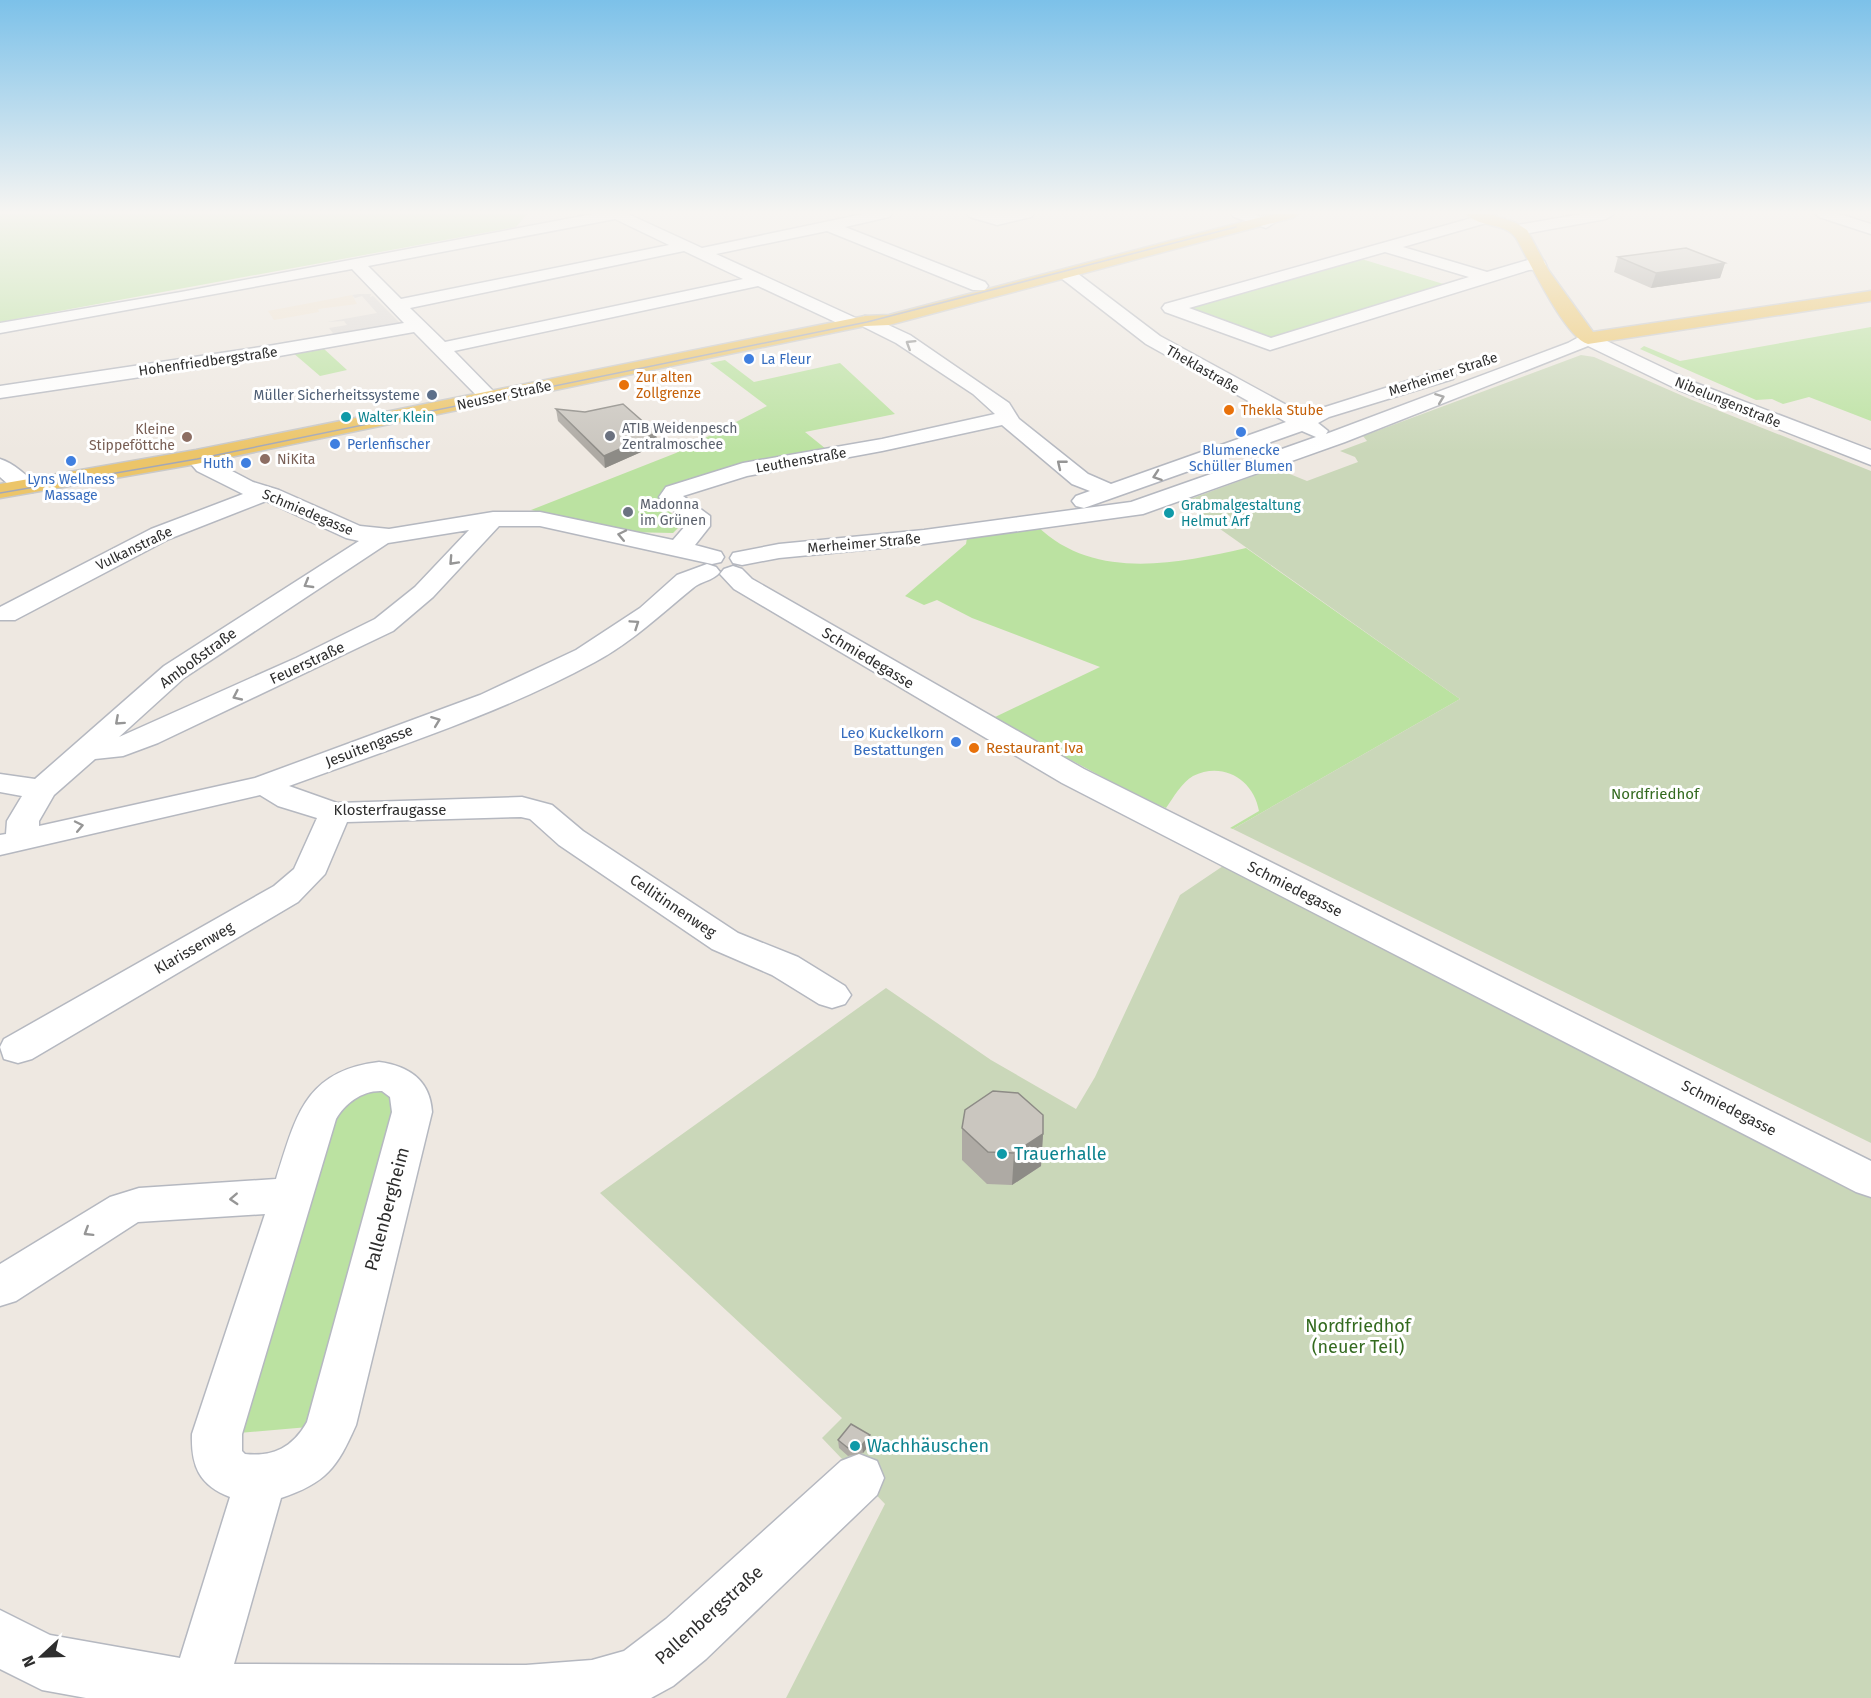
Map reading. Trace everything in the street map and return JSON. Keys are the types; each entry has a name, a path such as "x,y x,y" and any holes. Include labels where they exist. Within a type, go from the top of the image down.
{"main road":[{"name":"Neusser Straße","path":"859,322 874,313 951,293"},
{"name":"Neusser Straße","path":"0,491 196,457 859,322 889,320 994,293"},
{"path":"1556,293 1588,338"},
{"name":"Merheimer Straße","path":"1588,338 1766,309 1871,296"}],"street":[{"path":"0,328 190,293"},
{"path":"385,293 489,398"},
{"path":"396,304 454,293"},
{"path":"439,349 701,293"},
{"path":"788,293 903,339 1002,407 1011,423 1080,480 1107,494 1115,507 1135,509"},
{"name":"Theklastraße","path":"1090,293 1125,321 1198,366 1301,423"},
{"path":"1125,321 1223,293"},
{"path":"1198,366 1438,293"},
{"path":"1171,308 1270,344"},
{"name":"Hohenfriedbergstraße","path":"0,392 286,349 416,326"},
{"name":"Merheimer Straße","path":"986,528 1107,494 1362,399 1556,338 1588,338"},
{"name":"Merheimer Straße","path":"723,565 779,551 924,537 1135,509 1315,445 1575,347 1588,338"},
{"name":"Nibelungenstraße","path":"1588,338 1668,378 1871,459"},
{"path":"1362,399 1339,415 1351,422 1385,418"},
{"name":"Leuthenstraße","path":"679,548 698,526 698,516 672,500 674,492 743,471 882,445 1008,417"},
{"path":"1301,423 1318,432 1320,438 1315,445"},
{"name":"Merheimer Straße","path":"1301,423 1321,428 1360,428"},
{"name":"Schmiedegasse","path":"196,457 205,466 235,482 266,493 349,532 383,536 493,519 553,520 679,548 723,565 743,584 1073,776 1871,1180"},
{"path":"0,466 25,487"},
{"name":"Vulkanstraße","path":"6,614 160,534 266,493"},
{"name":"Feuerstraße","path":"87,750 112,750 147,737 306,664 384,625 413,603 493,519"},
{"name":"Amboßstraße","path":"11,842 42,790 174,672 383,536"},
{"name":"Jesuitengasse","path":"11,842 264,785 490,700 586,656 649,614 686,580 723,565"},
{"path":"0,783 42,790"},
{"name":"Klosterfraugasse","path":"264,785 289,799 335,813 522,807"},
{"name":"Cellitinnenweg","path":"522,807 541,812 571,838 725,941 785,966 832,995"},
{"name":"Klarissenweg","path":"18,1049 286,894 309,874 335,813"},
{"name":"Pallenbergheim","path":"379,1076 397,1079 408,1092 412,1112 331,1425 320,1447 306,1463 284,1474 261,1479 237,1476 224,1469 217,1454 217,1434 293,1195 316,1119 325,1103 358,1080 379,1076"},
{"path":"0,1287 125,1209 140,1205 293,1195"},
{"name":"Pallenbergstraße","path":"0,1638 42,1662 198,1690 268,1694 526,1693 592,1688 624,1680 653,1666 686,1639 859,1478"},
{"path":"198,1690 261,1479"}],"shaded area":[{"path":"371,294 370,297 373,296 400,323 342,334 333,333 329,328 347,325 344,321 327,322 377,313 362,296 355,298 352,295"},
{"path":"352,295 357,304 318,309 319,312 274,320 268,311"}],"green space":[{"path":"0,293 156,293 0,322"},
{"path":"1232,293 1427,293 1276,341 1185,307"},
{"path":"1871,327 1871,421 1809,397 1783,404 1772,399 1756,400 1640,349 1644,346 1680,361"},
{"path":"323,348 347,370 320,376 292,352"},
{"name":"Nordfriedhof","path":"1581,355 1594,357 1692,400 1871,471 1871,1143 1233,829 1460,699 1182,502 1275,468 1307,481 1358,462 1355,457 1340,451 1367,441 1363,436"},
{"path":"725,360 754,382 840,363 895,414 805,432 826,449 662,492 658,497 661,504 680,521 673,533 626,532 531,510 676,453 767,406 710,363"},
{"path":"1037,526 1059,543 1084,555 1137,564 1192,559 1246,548 1460,699 1233,829 1230,828 1259,811 1251,790 1244,782 1226,772 1204,772 1193,776 1181,786 1166,808 1145,800 993,718 1100,667 972,618 937,600 924,605 905,596 966,544 967,538"},
{"name":"Nordfriedhof (neuer Teil)","path":"1226,864 1871,1194 1871,1698 786,1698 885,1504 822,1438 842,1418 600,1193 886,988 991,1060 1076,1109 1095,1077 1180,895"},
{"path":"366,1087 398,1095 320,1426 227,1434 324,1118"}],"building":[{"path":"623,404 656,433 604,456 556,409 585,412"},
{"path":"993,1091 1018,1093 1043,1115 1043,1134 1014,1153 988,1152 962,1128 965,1110"},
{"path":"851,1424 870,1435 862,1445 848,1448 838,1440"}],"tram line":[{"path":"0,493 197,459 867,322 979,293"}],"place":[{"name":"La Fleur","path":"749,359"},
{"name":"Zur alten Zollgrenze","path":"624,385"},
{"name":"Müller Sicherheitssysteme","path":"432,395"},
{"name":"Thekla Stube","path":"1229,410"},
{"name":"Walter Klein","path":"346,417"},
{"name":"Blumenecke Schüller Blumen","path":"1241,432"},
{"name":"ATIB Weidenpesch Zentralmoschee","path":"610,436"},
{"name":"Kleine Stippeföttche","path":"187,437"},
{"name":"Perlenfischer","path":"335,444"},
{"name":"NiKita","path":"265,459"},
{"name":"Lyns Wellness Massage","path":"71,461"},
{"name":"Huth","path":"246,463"},
{"name":"Madonna im Grünen","path":"628,512"},
{"name":"Grabmalgestaltung Helmut Arf","path":"1169,513"},
{"name":"Leo Kuckelkorn Bestattungen","path":"956,742"},
{"name":"Restaurant Iva","path":"974,748"},
{"name":"Trauerhalle","path":"1002,1154"},
{"name":"Wachhäuschen","path":"855,1446"}]}
